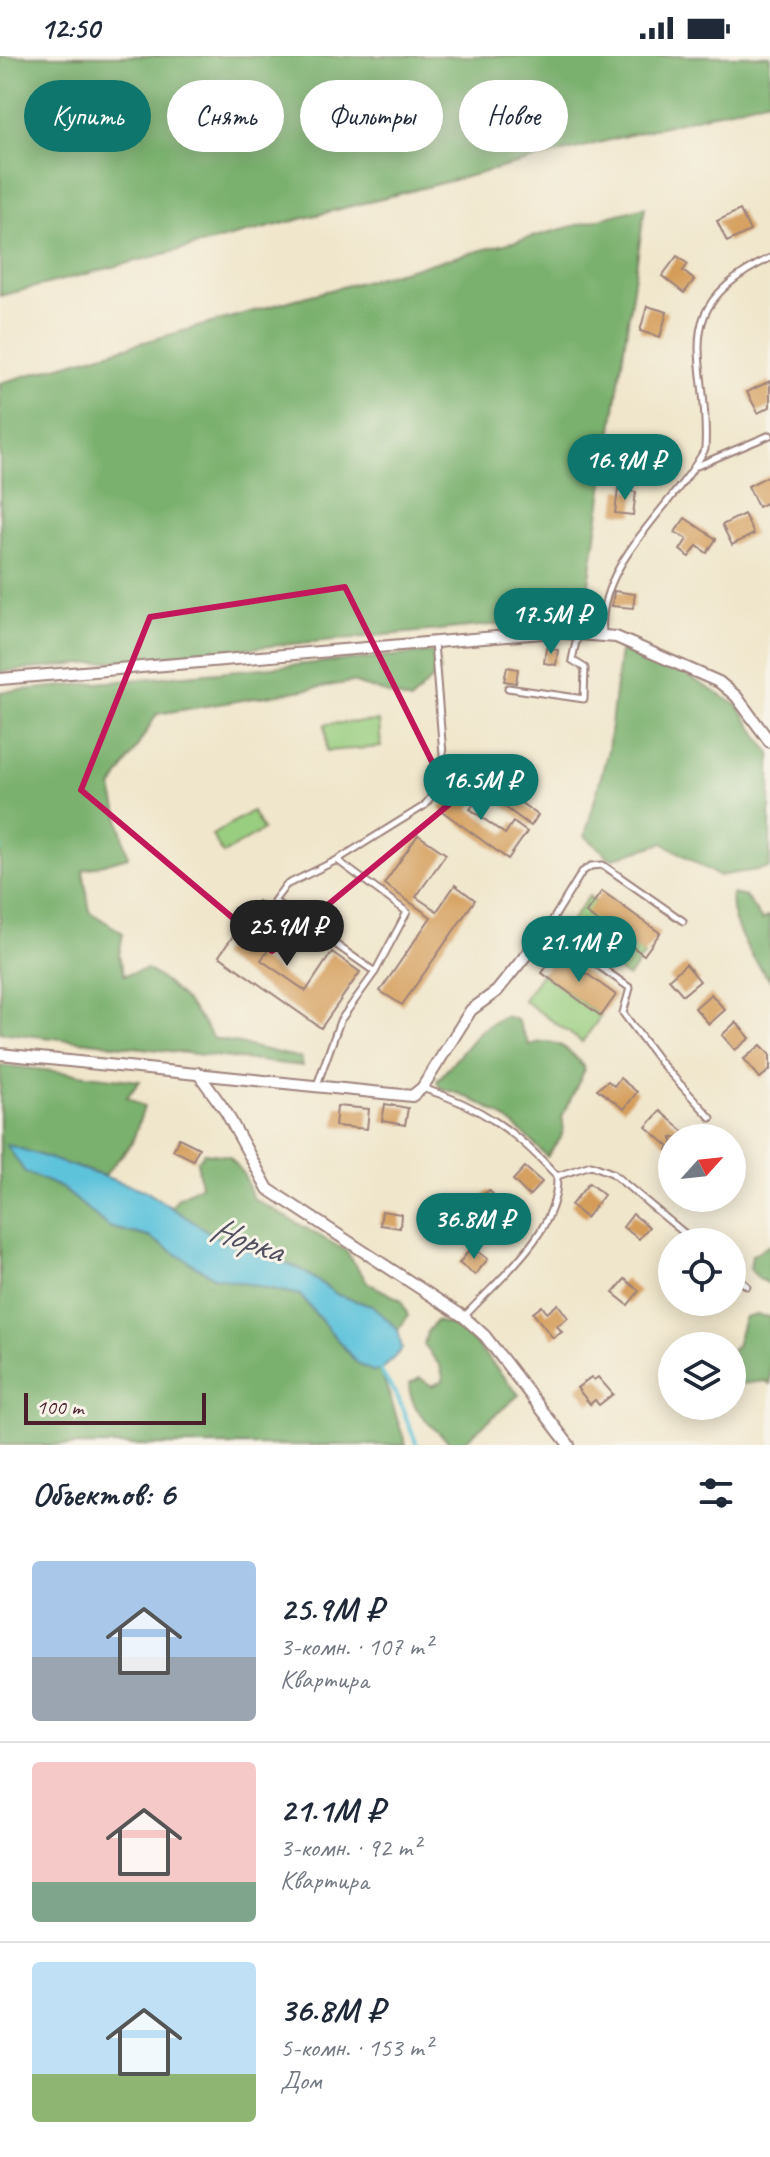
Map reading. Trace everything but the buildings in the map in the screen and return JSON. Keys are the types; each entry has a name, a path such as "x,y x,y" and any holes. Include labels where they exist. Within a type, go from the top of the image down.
{"street":[{"path":"0,679 579,631 603,633 719,682 736,696 770,742"},
{"path":"0,1054 412,1096 422,1088 471,1010 497,991 547,929"},
{"path":"198,1073 226,1112 268,1189 464,1317 485,1336 569,1445"}],"lane":[{"path":"603,633 601,612 621,566 696,466 705,449 707,426 697,356 699,329 710,302 737,278 770,258"},
{"path":"696,466 770,435"},
{"path":"508,688 584,699 585,668 572,660 579,631"},
{"path":"375,972 274,901 286,885 337,860 424,806 445,779 434,643"},
{"path":"317,1085 340,1021 375,972 407,912 337,860"},
{"path":"683,921 603,865 591,866 582,872 547,929 630,988 623,1013 660,1062 711,1118"},
{"path":"422,1088 476,1109 524,1139 557,1176 558,1198 547,1224 464,1317"},
{"path":"557,1176 591,1165 612,1173 678,1228"}],"highlighted area":[{"path":"345,587 452,802 272,951 81,790 150,617"}],"green space":[{"path":"0,56 770,56 770,99 568,151 568,80 459,80 459,152 563,152 0,296"},
{"path":"645,207 585,610 575,617 0,672 0,383 296,299"},
{"path":"620,650 681,672 737,705 770,753 770,868 718,876 663,843 611,859 585,836 608,750"},
{"path":"435,652 440,671 410,701 352,682 157,714 112,788 128,857 83,870 90,912 123,933 119,955 124,975 147,969 157,976 184,1000 213,1038 301,1058 303,1066 0,1032 0,692"},
{"path":"379,721 381,747 327,751 325,724"},
{"path":"252,811 263,830 223,854 212,835"},
{"path":"732,894 746,897 762,920 770,916 770,980 749,951 737,927"},
{"path":"589,896 644,955 628,977 564,931"},
{"path":"542,973 601,1016 582,1042 523,1000"},
{"path":"504,1016 517,1020 529,1045 546,1042 561,1046 585,1069 562,1117 562,1134 547,1157 499,1114 471,1099 440,1088 437,1081 481,1030"},
{"path":"0,1065 140,1081 127,1097 144,1107 132,1143 104,1176 8,1145 25,1172 62,1188 109,1227 149,1237 214,1277 300,1295 356,1362 372,1371 381,1371 406,1445 0,1445"},
{"path":"204,1153 229,1156 243,1173 253,1198 346,1251 368,1283 401,1300 408,1316 398,1330 374,1307 338,1295 300,1269 223,1241 171,1208 178,1198 201,1186 197,1161"},
{"path":"770,1245 770,1284 759,1279 750,1269 752,1255"},
{"path":"757,1315 770,1317 770,1384 766,1381 746,1383 746,1332 740,1332 744,1318"},
{"path":"436,1321 462,1328 519,1395 460,1445 453,1445 431,1426 418,1411 410,1393 409,1384 420,1378 432,1386 444,1380 440,1366 424,1345 427,1332"}],"water":[{"path":"6,1144 144,1190 223,1241 300,1269 338,1295 374,1307 398,1330 402,1349 381,1371 372,1371 356,1362 300,1295 214,1277 149,1237 109,1227 62,1188 25,1172"}],"waterway":[{"name":"Норка","path":"378,1367 399,1400 417,1445"}]}
